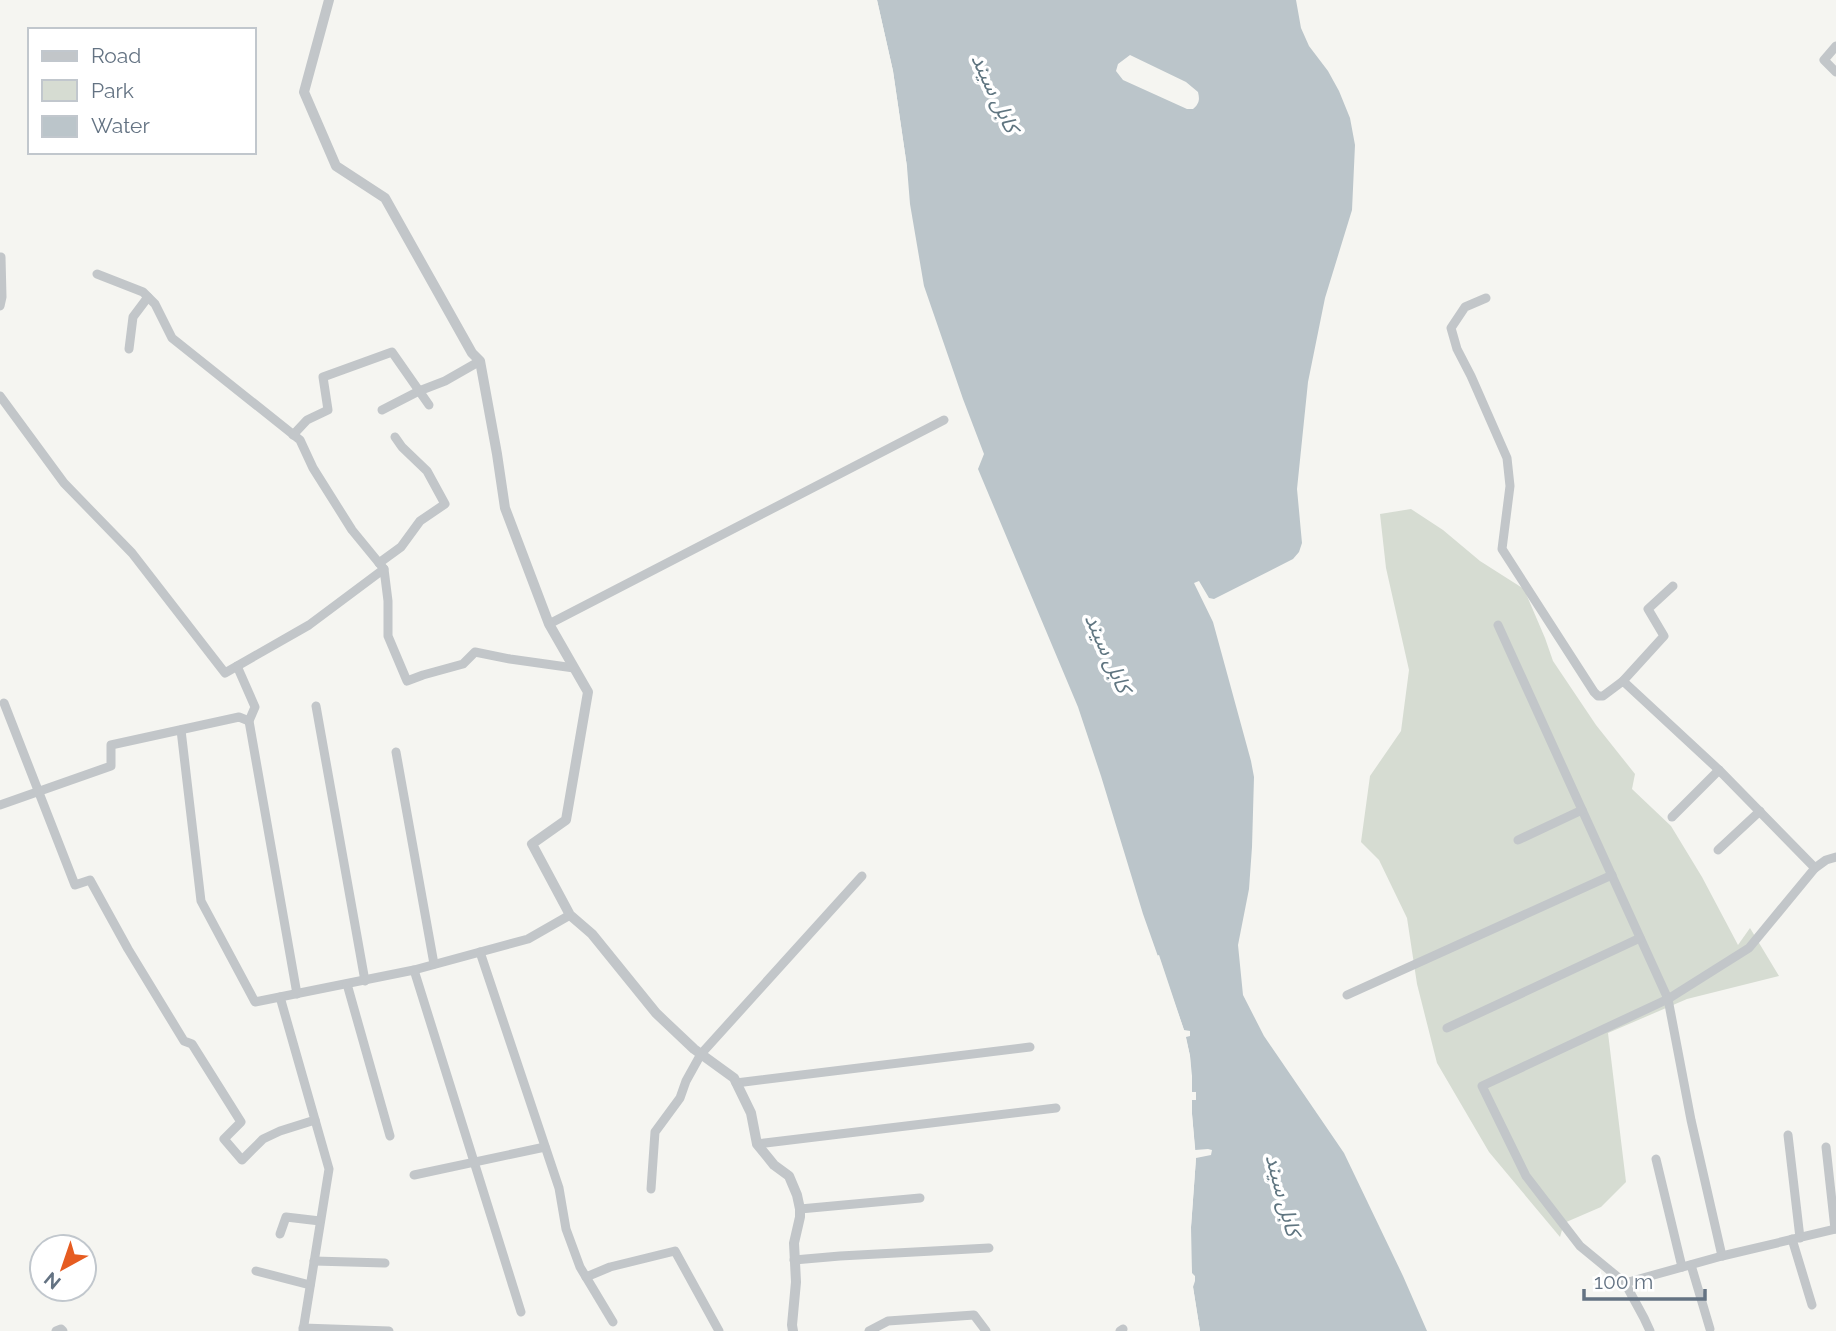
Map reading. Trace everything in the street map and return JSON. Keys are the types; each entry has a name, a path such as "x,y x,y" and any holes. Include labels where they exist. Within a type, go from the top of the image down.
{"street":[{"path":"329,0 304,92 336,166 385,198 472,353 480,361 505,508 549,624 588,692 566,820 532,844 570,915 592,934 656,1013 701,1054 734,1078 751,1113 757,1144 774,1165 789,1176 800,1209 794,1243 796,1282 793,1331"},
{"path":"1836,46 1824,60 1836,72"},
{"path":"0,306 1,257"},
{"path":"97,274 143,292 155,304 172,338 300,440 313,468 352,530 382,566 388,601 388,636 407,681 463,664 475,652 574,668"},
{"path":"129,349 133,317 148,297"},
{"path":"1486,298 1465,307 1451,328 1457,349 1507,458 1510,486 1502,548 1598,696 1603,696 1623,681 1664,636 1648,609 1673,586"},
{"path":"293,435 307,420 328,410 323,377 392,352 429,405"},
{"path":"382,410 445,381 480,361"},
{"path":"0,396 64,483 132,553 225,673 309,625 382,566 401,547 420,521 444,503 427,471 395,437"},
{"path":"549,624 944,420"},
{"path":"1498,625 1668,999 1691,1120 1722,1256"},
{"path":"237,666 255,707 249,721 297,994"},
{"path":"1623,681 1719,770 1815,869"},
{"path":"4,703 75,885 90,880 184,1041 192,1044 240,1122 224,1139 242,1160 263,1139 315,1120"},
{"path":"316,706 365,981"},
{"path":"0,805 111,766 111,745 239,717 249,721"},
{"path":"181,730 201,901 255,1002 414,970 528,939 570,915"},
{"path":"396,752 435,964"},
{"path":"1672,817 1719,770"},
{"path":"1518,840 1582,810"},
{"path":"1718,850 1760,811"},
{"path":"1650,1331 1625,1283 1580,1246 1526,1176 1482,1086 1668,999 1749,948 1815,869 1826,860 1836,857"},
{"path":"1347,995 1612,875"},
{"path":"651,1189 655,1132 680,1098 701,1054 862,876"},
{"path":"1447,1028 1640,938"},
{"path":"480,952 559,1188 566,1229 580,1267 613,1322"},
{"path":"414,970 521,1312"},
{"path":"347,984 390,1136"},
{"path":"280,997 329,1169 303,1330 389,1331"},
{"path":"736,1083 1030,1047"},
{"path":"757,1144 1056,1108"},
{"path":"1788,1135 1796,1239 1812,1305"},
{"path":"414,1175 545,1147"},
{"path":"1625,1283 1722,1256 1836,1229 1826,1147"},
{"path":"1656,1159 1687,1266 1710,1329"},
{"path":"800,1209 920,1198"},
{"path":"280,1234 286,1217 320,1221"},
{"path":"794,1260 989,1248"},
{"path":"586,1277 610,1267 675,1251 719,1331"},
{"path":"314,1261 385,1263"},
{"path":"256,1271 310,1285"},
{"path":"869,1331 888,1321 974,1315 985,1331"},
{"path":"900,1320 907,1331"},
{"path":"56,1331 64,1331"}],"green space":[{"path":"1411,509 1443,530 1480,561 1524,589 1553,661 1596,725 1635,774 1632,789 1671,826 1738,945 1750,928 1779,976 1687,999 1608,1033 1626,1182 1601,1207 1564,1223 1560,1237 1489,1152 1437,1063 1417,984 1407,918 1379,860 1361,842 1370,776 1401,731 1409,670 1386,568 1380,514"}],"water":[{"name":"کابل سيند","path":"877,0 1296,0 1301,28 1309,46 1339,91 1350,118 1355,145 1352,210 1325,298 1308,382 1297,489 1302,543 1293,559 1214,599 1209,598 1199,581 1194,583 1213,622 1254,777 1249,889 1238,945 1243,995 1264,1036 1344,1153 1427,1331 1200,1331 1190,1254 1196,1158 1192,1076 1184,1030 1143,914 1078,707 978,469 984,454 924,286 910,204 893,71","holes":["1130,55 1186,82 1198,92 1198,102 1193,109 1187,109 1123,80 1116,71 1118,64"]}],"pier":[{"path":"873,0 877,0 893,71 907,167 903,166 890,71"},
{"path":"1159,955 1184,1030 1190,1031 1190,1036 1186,1037 1192,1092 1196,1092 1196,1100 1192,1100 1195,1150 1212,1150 1211,1155 1196,1158 1191,1227 1192,1273 1195,1276 1193,1287 1200,1331 1197,1331 1187,1255 1192,1158 1187,1056 1156,956"}]}
